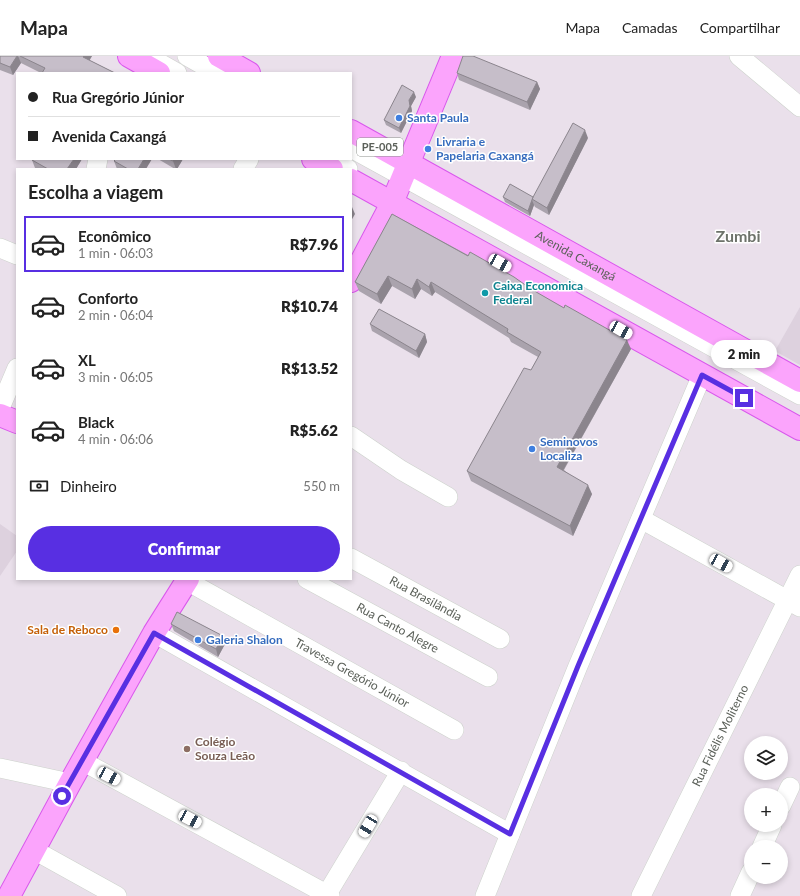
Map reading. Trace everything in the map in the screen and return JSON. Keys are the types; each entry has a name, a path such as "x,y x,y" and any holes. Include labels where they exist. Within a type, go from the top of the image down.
{"main road":[{"path":"352,280 400,185 453,56"},
{"path":"221,61 247,72"},
{"name":"Avenida Caxangá","path":"352,132 400,185 702,375 800,429"},
{"path":"315,160 330,168"},
{"name":"Avenida Caxangá","path":"352,180 400,185 800,381"},
{"path":"0,415 16,422"},
{"path":"9,896 82,761 154,633 187,580"}],"street":[{"path":"187,56 221,61"},
{"path":"739,56 800,107"},
{"path":"144,65 173,72"},
{"path":"352,149 400,185 800,419"},
{"path":"332,160 346,168"},
{"path":"352,171 400,185 800,395"},
{"path":"0,248 16,255"},
{"path":"0,408 16,370"},
{"path":"485,896 578,666 702,375"},
{"path":"352,437 401,470 448,497"},
{"path":"641,519 794,603"},
{"name":"Rua Brasilândia","path":"352,559 500,639"},
{"name":"Rua Fidélis Moliterno","path":"641,896 794,603 800,575"},
{"name":"Travessa Gregório Júnior","path":"187,580 454,730"},
{"name":"Rua Canto Alegre","path":"309,580 488,677"},
{"path":"154,633 401,771 510,834"},
{"path":"82,761 329,895 401,771"},
{"path":"0,768 70,783"},
{"path":"788,791 790,787"},
{"path":"34,850 118,896"},
{"path":"740,896 746,884"}],"shaded area":[{"path":"800,307 800,365 775,351"},
{"path":"0,524 16,535 16,552 0,576"}],"building":[{"path":"0,56 17,56 10,67 0,63"},
{"path":"20,56 84,56 83,57 113,72 43,72 45,68"},
{"path":"463,56 473,56 537,82 527,102 457,73"},
{"name":"Santa Paula","path":"402,85 414,92 409,100 410,106 399,128 384,120"},
{"path":"573,123 585,130 547,208 532,199"},
{"path":"32,160 73,160 68,168 46,168"},
{"path":"143,160 139,168 126,168 114,161"},
{"path":"510,184 533,197 528,211 503,197"},
{"path":"392,214 468,256 470,252 564,308 565,305 627,340 557,467 588,485 570,526 467,471 524,368 531,370 541,352 507,332 508,329 431,282 429,287 417,279 412,289 388,276 377,294 355,282"},
{"path":"379,309 425,334 416,351 370,324"},
{"path":"177,612 223,636 216,649 171,624"}],"place":[{"name":"Santa Paula","path":"399,118"},
{"name":"Livraria e Papelaria Caxangá","path":"428,149"},
{"name":"Caixa Economica Federal","path":"485,293"},
{"name":"Seminovos Localiza","path":"532,449"},
{"name":"Sala de Reboco","path":"116,630"},
{"name":"Galeria Shalon","path":"198,640"},
{"name":"Colégio Souza Leão","path":"187,749"}],"district":[{"name":"Zumbi","path":"738,236"}],"route":[{"path":"62,796 154,633 387,763 510,834 578,666 702,375 744,398"}]}
